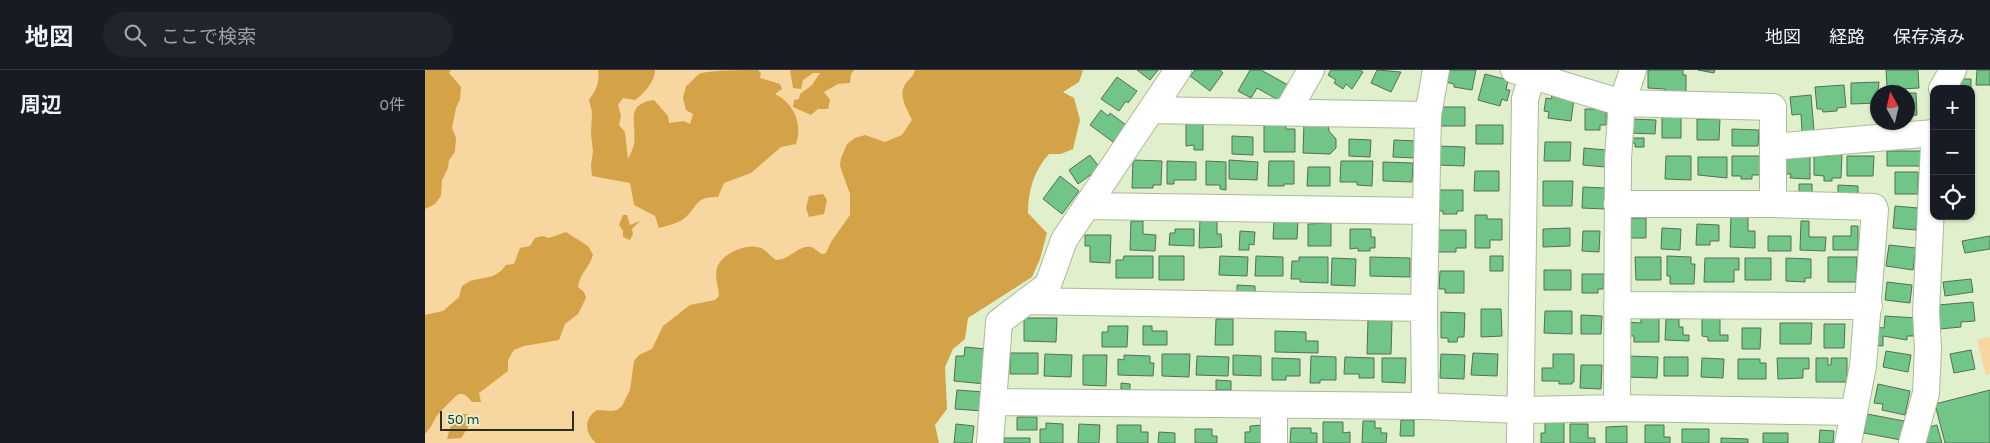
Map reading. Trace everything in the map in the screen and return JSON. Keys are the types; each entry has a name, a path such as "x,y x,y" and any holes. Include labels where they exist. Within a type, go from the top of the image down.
{"street":[{"path":"990,443 999,322 1048,285 1064,240 1178,70"},
{"path":"1287,112 1311,70"},
{"path":"1425,406 1424,308 1428,115 1436,70"},
{"path":"1617,408 1618,158 1623,104 1633,70"},
{"path":"1944,85 1953,70"},
{"path":"1520,443 1519,410 1527,72 1623,104 1773,107 1773,204"},
{"path":"1151,110 1428,115"},
{"path":"1773,147 1930,133"},
{"path":"1912,443 1926,393 1928,349 1926,312 1933,175"},
{"path":"1617,204 1773,204 1874,207 1869,306 1863,366 1848,443"},
{"path":"1088,206 1426,210"},
{"path":"1027,301 1424,308"},
{"path":"1617,305 1869,306"},
{"path":"993,402 1425,406 1519,410 1617,408 1854,412"},
{"path":"1274,406 1274,443"}],"shaded area":[{"path":"425,70 948,70 898,252 665,443 425,443"},
{"path":"425,70 451,70 449,73 461,87 460,99 452,128 456,138 455,152 449,160 448,168 442,180 441,196 435,204 425,209"},
{"path":"598,70 655,70 651,83 642,94 635,100 623,98 618,105 621,115 619,125 625,132 628,159 634,144 635,110 645,102 654,100 668,116 669,123 684,121 690,124 693,114 686,110 683,98 686,86 697,75 715,71 758,70 761,73 760,78 780,84 782,89 775,94 787,103 795,115 798,129 796,144 781,147 751,173 724,183 718,197 710,197 700,201 682,220 659,228 655,216 634,205 630,183 592,176 592,112 589,100 597,86"},
{"path":"790,70 854,70 851,74 850,83 838,84 824,92 830,100 828,109 818,109 811,115 793,107 794,100 799,99 800,94 812,85 820,73 813,73 803,80 801,89 793,88"},
{"path":"915,70 1083,70 1079,82 1063,92 1074,98 1080,120 1073,149 1061,154 1049,154 1039,167 1029,197 1028,213 1047,233 1040,259 1032,277 968,318 965,339 953,349 945,367 947,409 935,425 939,443 596,443 588,431 589,418 597,410 612,411 622,406 630,390 634,361 639,355 652,349 663,326 690,305 715,300 719,296 716,271 719,263 724,258 735,250 749,247 761,248 776,260 786,258 798,250 807,247 822,254 826,253 831,242 850,215 850,194 840,166 847,144 855,138 865,135 885,142 902,135 912,120 902,92"},
{"path":"823,194 827,200 824,214 809,217 806,208 809,196"},
{"path":"623,215 627,215 630,225 640,221 632,229 633,234 630,240 623,237 623,231 619,225"},
{"path":"566,232 588,246 593,255 579,282 578,287 584,292 586,298 578,314 565,324 559,340 524,346 514,350 508,360 508,371 479,393 481,402 472,402 465,395 459,394 437,415 425,434 425,315 443,311 459,297 462,286 470,281 493,276 506,265 514,264 520,248 530,246 535,238 542,236 549,238"},
{"path":"1990,337 1990,374 1986,375 1977,340"},
{"path":"462,414 468,414 469,426 461,438 447,439 452,421"}],"building":[{"path":"1137,70 1158,70 1150,80"},
{"path":"1195,70 1220,70 1223,73 1210,91 1190,76"},
{"path":"1250,70 1261,70 1288,85 1280,101 1257,88 1251,98 1238,91"},
{"path":"1331,70 1360,70 1363,72 1352,89 1346,84 1343,89 1334,83 1336,80 1328,75"},
{"path":"1377,70 1401,72 1391,92 1371,83"},
{"path":"1448,70 1476,70 1472,90 1454,87 1454,84 1445,82"},
{"path":"1648,70 1683,70 1683,75 1686,75 1686,95 1665,94 1665,89 1648,88"},
{"path":"1698,70 1715,70 1714,73"},
{"path":"1886,70 1918,70 1919,88 1915,88 1915,85 1887,85"},
{"path":"1977,70 1990,70 1990,85 1976,85"},
{"path":"1485,74 1508,80 1506,90 1510,90 1507,101 1502,99 1500,106 1478,100"},
{"path":"1117,77 1137,91 1119,111 1101,99"},
{"path":"1958,79 1971,79 1971,85 1958,85"},
{"path":"1879,82 1879,85 1870,85 1870,103 1851,104 1851,83"},
{"path":"1844,85 1846,107 1837,108 1837,111 1823,112 1822,109 1817,109 1815,87"},
{"path":"1915,93 1916,93 1917,115 1915,115"},
{"path":"1552,95 1574,99 1571,121 1548,118 1549,112 1544,111 1546,98 1551,99"},
{"path":"1811,95 1814,131 1802,132 1801,114 1792,115 1790,97"},
{"path":"1441,107 1465,107 1465,126 1441,126"},
{"path":"1585,109 1606,109 1606,125 1600,125 1600,130 1585,130"},
{"path":"1101,110 1108,116 1110,113 1126,125 1113,142 1090,125"},
{"path":"1662,117 1681,117 1681,138 1662,138"},
{"path":"1631,119 1656,120 1655,134 1630,133"},
{"path":"1697,119 1720,119 1719,140 1697,140"},
{"path":"1304,122 1328,122 1329,131 1336,139 1336,148 1330,154 1303,153"},
{"path":"1186,124 1203,124 1203,150 1194,150 1194,145 1186,146"},
{"path":"1264,125 1286,125 1286,129 1295,129 1295,152 1264,152"},
{"path":"1476,125 1503,125 1503,144 1476,144"},
{"path":"1732,129 1759,130 1758,146 1732,146"},
{"path":"1232,136 1253,137 1253,155 1232,154"},
{"path":"1632,138 1644,138 1644,147 1635,147 1635,143 1631,143"},
{"path":"1349,139 1371,140 1370,157 1349,156"},
{"path":"1394,140 1416,141 1415,158 1393,157"},
{"path":"1545,142 1571,142 1570,161 1544,161"},
{"path":"1438,146 1465,147 1464,166 1438,165"},
{"path":"1584,148 1606,150 1605,167 1583,165"},
{"path":"1887,151 1922,151 1922,166 1887,166"},
{"path":"1830,153 1842,154 1841,178 1832,178 1832,181 1824,181 1824,176 1814,175 1814,156 1830,156"},
{"path":"1090,155 1100,168 1078,184 1069,170"},
{"path":"1785,155 1810,156 1810,179 1790,178 1791,174 1785,174"},
{"path":"1666,156 1691,156 1691,180 1665,179"},
{"path":"1732,156 1760,156 1760,175 1752,175 1752,179 1741,179 1741,176 1732,176"},
{"path":"1847,156 1874,156 1873,176 1847,176"},
{"path":"1698,157 1727,157 1727,178 1698,175"},
{"path":"1133,160 1162,161 1161,185 1153,185 1153,188 1132,188"},
{"path":"1229,160 1258,162 1257,180 1229,179"},
{"path":"1167,161 1196,162 1196,180 1174,180 1174,184 1167,184"},
{"path":"1206,161 1226,162 1226,190 1220,189 1220,185 1206,185"},
{"path":"1269,161 1294,161 1294,184 1268,186"},
{"path":"1341,161 1373,161 1372,186 1357,185 1357,182 1340,182"},
{"path":"1383,162 1413,163 1412,182 1383,181"},
{"path":"1308,167 1330,167 1330,186 1307,186"},
{"path":"1475,171 1499,171 1499,191 1474,191"},
{"path":"1895,172 1918,172 1918,194 1895,194"},
{"path":"1060,176 1079,191 1062,214 1043,199"},
{"path":"1543,181 1573,181 1572,206 1543,206"},
{"path":"1799,184 1812,184 1812,195 1799,193"},
{"path":"1838,185 1858,186 1858,196 1838,196"},
{"path":"1583,187 1605,188 1605,209 1582,208"},
{"path":"1437,190 1463,190 1463,211 1457,211 1457,214 1443,214 1443,211 1437,211"},
{"path":"1895,206 1918,208 1916,230 1893,228"},
{"path":"1731,214 1748,214 1748,231 1755,231 1755,248 1730,247"},
{"path":"1475,215 1487,215 1487,219 1502,219 1502,240 1490,240 1490,248 1475,248"},
{"path":"1200,217 1217,217 1217,234 1221,234 1222,247 1199,248"},
{"path":"1631,218 1646,218 1646,238 1631,238"},
{"path":"1274,219 1298,220 1297,239 1273,239"},
{"path":"1131,221 1143,221 1143,234 1156,235 1155,251 1130,250"},
{"path":"1801,221 1809,221 1809,237 1826,237 1825,251 1800,250"},
{"path":"1331,223 1331,246 1308,246 1308,224"},
{"path":"1697,224 1719,225 1719,241 1710,241 1710,245 1696,245"},
{"path":"1851,226 1858,226 1858,250 1833,250 1833,236 1851,236"},
{"path":"1570,228 1570,246 1543,247 1543,229"},
{"path":"1662,228 1681,229 1680,250 1661,249"},
{"path":"1175,229 1194,229 1194,246 1169,245 1170,233 1175,233"},
{"path":"1350,229 1371,229 1371,237 1375,237 1375,248 1370,248 1370,251 1358,251 1358,248 1350,249"},
{"path":"1436,230 1466,230 1466,248 1456,248 1456,252 1436,252"},
{"path":"1240,231 1255,232 1254,245 1249,244 1249,250 1239,250"},
{"path":"1583,231 1600,231 1599,252 1582,251"},
{"path":"1085,235 1111,235 1110,263 1090,262 1090,246 1085,246"},
{"path":"1768,236 1791,236 1791,251 1768,251"},
{"path":"1990,236 1990,249 1965,253 1962,241"},
{"path":"1889,245 1916,248 1913,270 1886,266"},
{"path":"1124,256 1153,256 1153,278 1116,278 1116,260 1123,260"},
{"path":"1159,256 1184,256 1184,280 1159,280"},
{"path":"1220,256 1248,257 1247,276 1219,275"},
{"path":"1256,256 1283,257 1283,276 1255,276"},
{"path":"1490,256 1503,256 1503,271 1490,271"},
{"path":"1667,256 1691,257 1691,264 1695,264 1694,284 1670,284 1670,276 1667,276"},
{"path":"1299,257 1328,257 1328,283 1300,282 1300,279 1291,279 1292,261 1299,261"},
{"path":"1370,257 1410,258 1410,277 1370,276"},
{"path":"1635,257 1661,257 1661,280 1636,280"},
{"path":"1828,257 1857,257 1856,282 1828,282"},
{"path":"1332,258 1356,259 1355,286 1331,285"},
{"path":"1705,258 1739,258 1739,270 1734,270 1734,282 1704,282"},
{"path":"1745,258 1771,258 1771,280 1745,280"},
{"path":"1786,258 1811,259 1811,278 1805,278 1805,282 1786,281"},
{"path":"1544,270 1571,270 1571,290 1544,290"},
{"path":"1440,271 1464,271 1464,293 1445,293 1445,289 1439,289"},
{"path":"1582,274 1604,274 1603,289 1598,289 1598,293 1582,293"},
{"path":"1971,279 1973,292 1945,296 1943,282"},
{"path":"1887,282 1912,285 1910,303 1885,300"},
{"path":"1237,285 1255,286 1255,296 1237,295"},
{"path":"1973,302 1975,321 1961,322 1961,327 1940,329 1938,305"},
{"path":"1481,309 1501,309 1502,336 1481,337"},
{"path":"1545,311 1572,311 1572,334 1544,333"},
{"path":"1441,312 1465,313 1464,337 1458,337 1457,342 1448,342 1448,338 1441,338"},
{"path":"1581,315 1602,316 1601,334 1581,334"},
{"path":"1885,316 1916,318 1914,336 1907,336 1907,340 1883,336 1883,346 1873,345 1874,327 1884,328"},
{"path":"1024,318 1057,318 1056,342 1024,341"},
{"path":"1641,318 1659,318 1659,342 1634,342 1634,336 1628,336 1628,322 1641,323"},
{"path":"1702,318 1720,318 1720,335 1728,335 1728,341 1708,341 1708,337 1702,336"},
{"path":"1216,319 1233,319 1233,345 1215,345"},
{"path":"1666,319 1679,319 1679,327 1683,327 1683,335 1689,335 1689,341 1665,340"},
{"path":"1368,320 1392,321 1391,354 1367,354"},
{"path":"1780,323 1812,323 1811,344 1780,344"},
{"path":"1824,324 1845,324 1844,348 1824,348"},
{"path":"1108,326 1128,326 1127,347 1102,347 1102,332 1108,332"},
{"path":"1143,326 1152,326 1152,331 1167,331 1167,345 1143,345"},
{"path":"1742,328 1761,328 1760,349 1742,349"},
{"path":"1275,331 1306,332 1306,341 1318,341 1318,353 1275,352"},
{"path":"965,347 986,349 985,384 954,381 956,356 964,356"},
{"path":"1971,350 1975,369 1954,373 1950,354"},
{"path":"1886,351 1911,355 1908,372 1883,367"},
{"path":"1010,353 1038,353 1038,374 1010,374"},
{"path":"1473,353 1498,354 1497,376 1471,375"},
{"path":"1045,354 1072,355 1071,377 1044,376"},
{"path":"1162,354 1190,354 1189,377 1162,376"},
{"path":"1441,354 1465,355 1464,379 1440,378"},
{"path":"1553,354 1574,354 1574,382 1572,384 1559,384 1559,381 1542,381 1542,368 1553,368"},
{"path":"1083,355 1107,355 1106,386 1083,385"},
{"path":"1124,355 1150,356 1150,363 1154,363 1153,376 1118,375 1118,359 1124,360"},
{"path":"1233,355 1261,356 1261,376 1233,375"},
{"path":"1197,356 1229,357 1228,376 1196,375"},
{"path":"1311,356 1336,357 1336,380 1320,380 1320,383 1310,383"},
{"path":"1627,356 1658,357 1657,378 1627,377"},
{"path":"1345,357 1374,358 1374,378 1359,378 1359,374 1344,374"},
{"path":"1664,357 1688,357 1688,376 1664,376"},
{"path":"1272,358 1300,359 1300,376 1286,376 1286,380 1272,380"},
{"path":"1382,358 1406,358 1405,383 1382,382"},
{"path":"1702,358 1724,359 1723,378 1701,377"},
{"path":"1777,358 1809,358 1809,369 1803,369 1803,378 1778,379"},
{"path":"1816,358 1828,358 1828,365 1831,365 1831,358 1847,358 1847,382 1816,382"},
{"path":"1738,359 1760,359 1760,363 1766,363 1766,379 1738,379"},
{"path":"1581,365 1602,365 1601,389 1580,388"},
{"path":"1216,380 1231,381 1231,390 1216,390"},
{"path":"1121,383 1130,384 1130,390 1121,389"},
{"path":"1878,384 1910,391 1905,415 1882,410 1883,404 1874,403"},
{"path":"957,390 984,392 983,411 955,409"},
{"path":"1990,390 1990,443 1945,443 1935,404"},
{"path":"1867,414 1904,421 1901,440 1864,433"},
{"path":"1017,417 1037,417 1037,430 1017,430"},
{"path":"1401,420 1414,420 1414,436 1400,436"},
{"path":"1363,421 1375,421 1375,428 1381,428 1381,433 1387,433 1386,443 1362,443"},
{"path":"1323,422 1343,422 1343,433 1350,432 1350,443 1323,443"},
{"path":"1545,422 1564,422 1564,443 1541,443 1541,433 1545,433"},
{"path":"1046,423 1063,424 1063,443 1040,443 1040,429 1046,429"},
{"path":"956,424 974,426 972,443 954,443"},
{"path":"1079,424 1100,425 1099,443 1078,443"},
{"path":"1570,424 1588,424 1588,438 1595,438 1595,443 1570,443"},
{"path":"1117,425 1141,425 1141,432 1148,432 1148,443 1117,443"},
{"path":"1263,425 1265,443 1245,443 1245,432 1250,432 1250,426"},
{"path":"1645,425 1664,425 1664,437 1670,437 1670,443 1645,443"},
{"path":"1937,425 1942,443 1920,443 1925,428"},
{"path":"1627,426 1627,443 1606,443 1606,427"},
{"path":"1291,428 1311,428 1311,433 1317,433 1317,443 1290,443"},
{"path":"1195,429 1212,429 1212,436 1217,436 1217,443 1195,443"},
{"path":"1682,429 1709,429 1709,443 1682,443"},
{"path":"1820,430 1834,431 1833,443 1819,443"},
{"path":"1159,432 1175,433 1175,443 1158,443"},
{"path":"1763,433 1788,433 1788,443 1763,443"},
{"path":"1004,438 1030,438 1030,443 1004,443"},
{"path":"1721,438 1748,439 1748,443 1721,443"}]}
